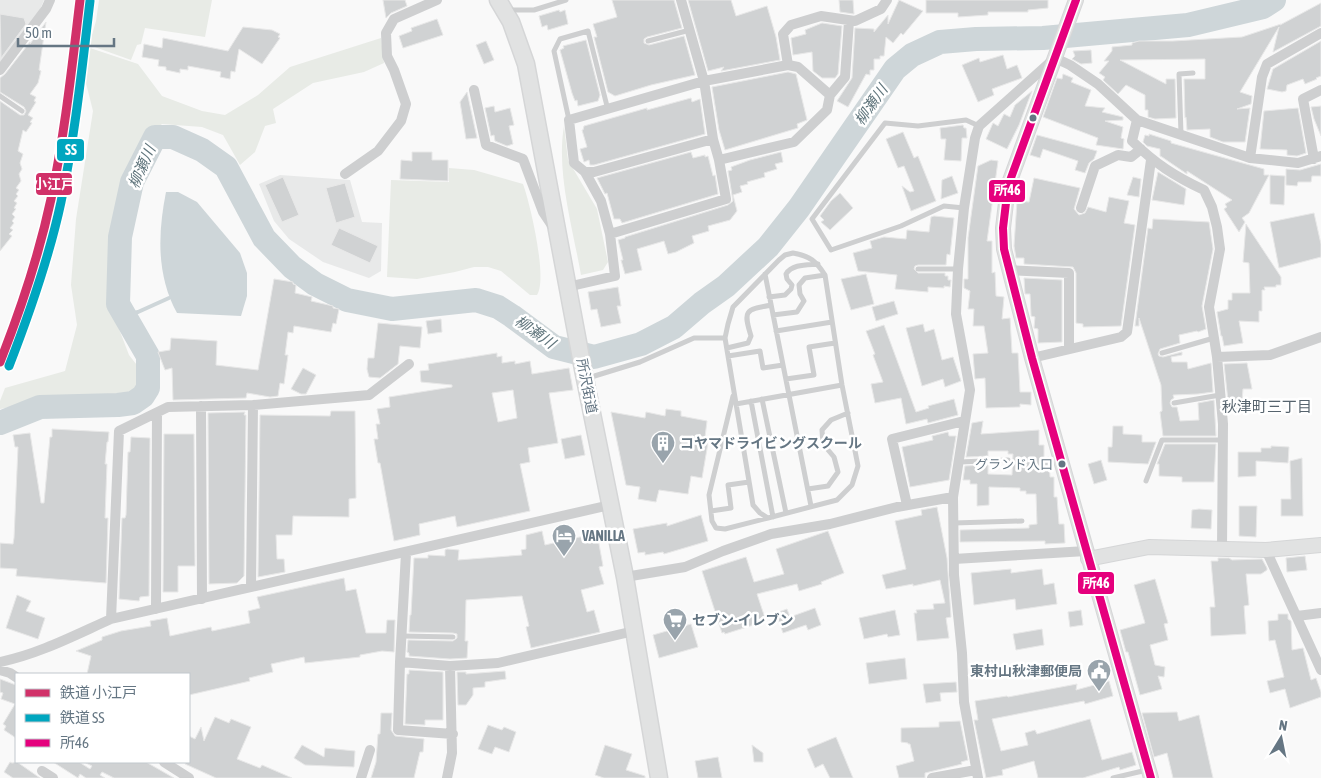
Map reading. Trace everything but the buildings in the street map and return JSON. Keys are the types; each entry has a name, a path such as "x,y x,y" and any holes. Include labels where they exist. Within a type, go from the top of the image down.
{"main road":[{"name":"所沢街道","path":"501,5 511,22 526,64 567,287 625,578 659,778"}],"street":[{"path":"0,70 46,9 50,0"},
{"path":"345,174 378,151 401,121 406,104 387,56 386,33 394,19 438,0"},
{"path":"610,234 726,199 713,139 704,81 682,0"},
{"path":"788,65 783,34 791,25 821,16 855,21 881,9 887,0"},
{"path":"1076,2 1008,186 1003,228 1004,249 1032,358 1150,774"},
{"path":"719,160 794,142 827,110 830,95 845,77 849,21"},
{"path":"1250,158 1262,77 1266,64 1321,33"},
{"path":"1055,57 1098,84 1137,120 1250,158 1298,163 1318,158 1303,99 1321,90"},
{"path":"932,778 977,774 964,702 953,523 953,497 970,390 956,314 958,269 964,208 975,138 979,126 1055,57"},
{"path":"567,287 615,276 610,234 601,202 585,172 574,163 569,120 704,81 788,65 798,67 830,95"},
{"path":"474,90 486,145 523,159 542,212 558,234"},
{"path":"1137,120 1132,141 1151,160 1183,180 1204,190 1212,207 1217,227 1220,249 1209,307 1218,357 1221,395 1223,440 1222,549"},
{"path":"585,172 594,172 713,139"},
{"path":"1081,208 1096,166 1118,155 1131,157 1140,150"},
{"path":"1032,358 1121,336 1127,332 1151,160"},
{"path":"1008,270 1070,273 1070,348"},
{"path":"1218,357 1270,355 1321,337"},
{"path":"111,619 119,431 168,407 253,405 368,395 409,364"},
{"path":"251,587 253,405"},
{"path":"201,406 202,599"},
{"path":"156,413 156,609"},
{"path":"907,505 892,439 964,421"},
{"path":"625,578 685,567 771,534 830,524 907,505 953,497"},
{"path":"0,662 17,659 57,644 111,619 610,505"},
{"path":"954,559 1087,555 1149,547 1266,550 1321,545"},
{"path":"1266,550 1321,670"},
{"path":"406,553 398,730 452,734"},
{"path":"1297,616 1321,613"},
{"path":"400,662 450,666 498,663 634,632"},
{"path":"447,778 452,753 450,666"},
{"path":"0,670 15,676"},
{"path":"361,778 370,750"},
{"path":"166,763 189,778"},
{"path":"42,771 53,778"}],"lane":[{"path":"501,5 534,10 566,0"},
{"path":"648,41 690,30"},
{"path":"569,120 554,51 560,39 588,31 608,110"},
{"path":"1181,135 1179,74 1193,73"},
{"path":"0,96 22,111"},
{"path":"964,208 944,206 901,226 831,250 812,219 885,123 918,126 966,120 979,126"},
{"path":"734,393 709,494 712,521 716,528 724,530 837,500 852,485 858,466 842,384 825,275 818,264 802,255 793,253 785,255 733,307 725,338 753,505 760,513 770,517"},
{"path":"769,297 785,295 791,290 792,285 787,279 787,270 794,267 818,264"},
{"path":"918,269 958,269"},
{"path":"765,274 811,506"},
{"path":"773,315 797,312 804,301 800,294 799,285 805,278 825,275"},
{"path":"726,348 748,343 751,336 746,319 748,311 771,305"},
{"path":"776,331 832,322"},
{"path":"584,374 640,362 694,338 725,338"},
{"path":"1162,353 1214,338"},
{"path":"786,379 814,375 809,347 835,343"},
{"path":"728,356 760,350 763,368 783,364"},
{"path":"736,404 842,384"},
{"path":"1174,403 1221,395"},
{"path":"762,399 786,513"},
{"path":"751,401 770,517"},
{"path":"808,489 828,486 838,472 834,457 823,444 822,430 831,420 848,413"},
{"path":"1146,480 1162,440 1223,440"},
{"path":"958,462 1008,460"},
{"path":"710,511 732,508 728,485 750,482"},
{"path":"953,523 1022,521"},
{"path":"402,636 453,637"},
{"path":"1113,778 1150,774"}],"shaded area":[{"path":"0,0 44,0 39,12 0,62"},
{"path":"99,0 212,0 205,37 145,28 141,44 137,45 131,60 89,45 96,21"},
{"path":"381,38 384,63 364,72 313,83 273,109 276,123 265,126 255,152 240,165 223,135 202,127 162,124 145,138 128,175 113,239 111,308 129,355 144,374 143,386 135,394 113,402 47,400 0,409 0,401 5,388 65,371 77,325 71,285 76,219 93,111 82,67 87,47 138,64 162,96 202,111 225,115 258,95 290,67"},
{"path":"564,126 568,160 597,209 608,262 603,270 581,275 564,181 562,144"},
{"path":"449,168 474,170 523,184 537,241 540,286 537,295 530,295 501,271 488,267 474,267 417,279 387,277 391,180 449,182"},
{"path":"280,175 350,180 362,222 382,223 381,271 369,278 323,262 289,239 274,221 259,184"},
{"path":"166,192 178,192 197,202 240,253 247,273 247,296 241,316 177,313 170,299 162,269 160,238"}],"waterway":[{"name":"柳瀬川","path":"0,423 40,407 133,403 143,396 148,388 148,356 118,304 120,237 132,182 155,137 173,137 202,150 226,167 264,238 292,267 315,284 347,300 392,309 476,300 498,307 554,347 594,357 641,344 674,327 702,303 726,286 768,247 799,208 895,69 912,55 940,42 976,39 1043,38 1188,25 1263,7 1274,0"},
{"path":"125,315 138,312 169,298"}],"rail line":[{"name":"小江戸","path":"0,362 29,282 51,199 64,124 80,0"},
{"name":"SS","path":"9,366 38,285 51,244 61,202 74,127 90,1"}],"transit line":[{"name":"所46","path":"1076,0 1008,186 1003,228 1004,249 1032,358 1151,778"}],"place":[{"name":"コヤマドライビングスクール","path":"663,464"},
{"name":"グランド入口","path":"1062,464"},
{"name":"VANILLA","path":"564,557"},
{"name":"セブン-イレブン","path":"675,641"},
{"name":"東村山秋津郵便局","path":"1099,692"}],"district":[{"name":"秋津町三丁目","path":"1267,407"}]}
